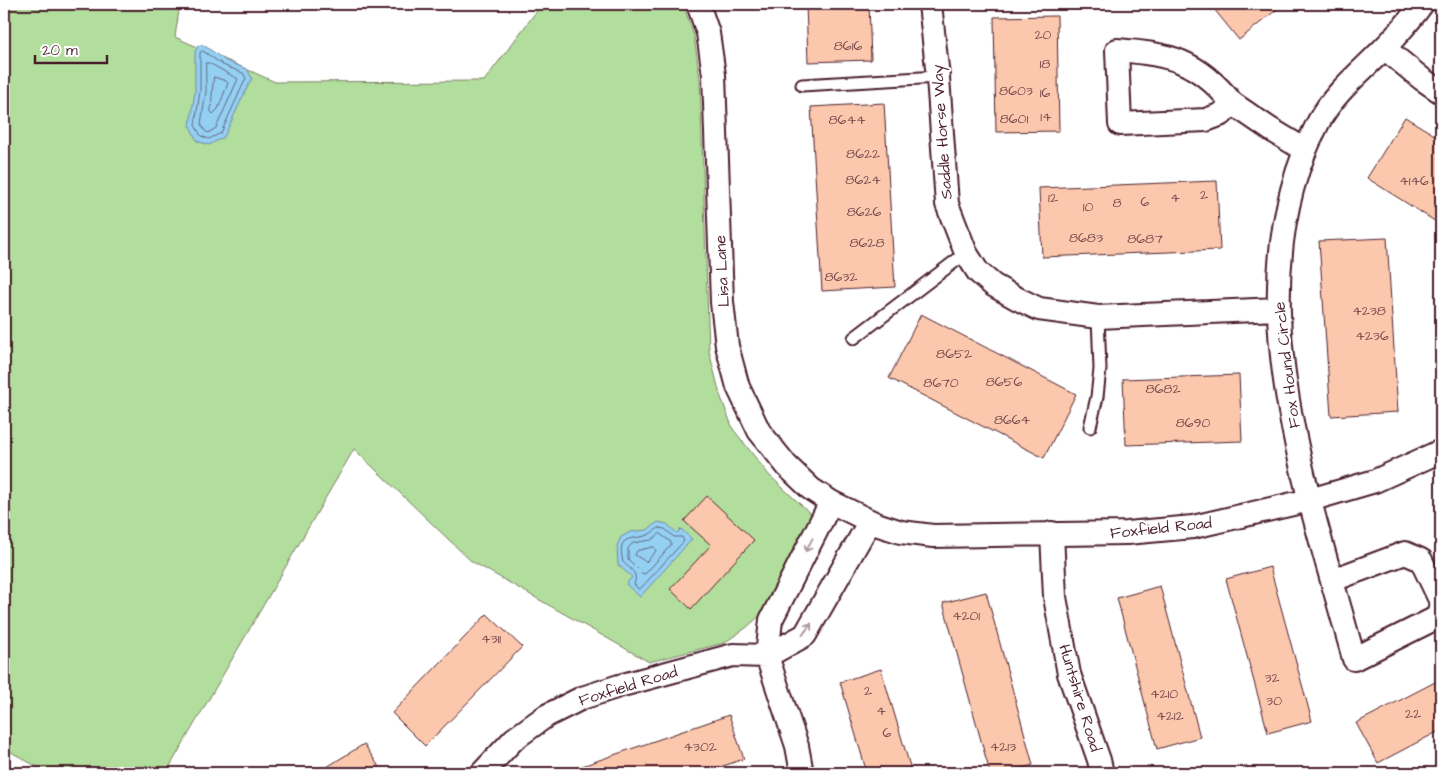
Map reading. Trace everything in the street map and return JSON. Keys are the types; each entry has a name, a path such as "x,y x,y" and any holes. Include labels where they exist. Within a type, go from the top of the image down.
{"street":[{"name":"Lisa Lane","path":"698,4 708,32 714,75 722,302 727,346 738,387 759,431 787,466 811,489 831,502"},
{"name":"Saddle Horse Way","path":"930,4 938,77 947,204 966,254 978,272 993,285 1039,309 1098,317 1278,309"},
{"name":"Fox Hound Circle","path":"1333,580 1404,553 1421,560 1441,602 1438,617 1354,660 1296,442 1286,384 1278,309 1280,257 1286,212 1305,150 1318,121 1337,94 1384,48 1422,4"},
{"path":"1384,48 1441,92"},
{"path":"1232,103 1222,114 1206,120 1120,124 1117,50 1165,55 1184,62 1218,86 1232,103 1305,150"},
{"name":"Foxfield Road","path":"831,502 870,521 901,532 933,536 1127,533 1193,527 1310,500 1375,481 1441,451"},
{"path":"802,773 797,746 768,656 771,620 831,502"},
{"path":"768,656 805,635 870,521"},
{"name":"Huntshire Road","path":"1052,533 1055,597 1067,664 1102,773"},
{"name":"Foxfield Road","path":"482,773 514,739 546,716 582,698 733,655 768,656"}],"lane":[{"path":"802,85 938,77"},
{"path":"854,338 966,254"},
{"path":"1090,426 1097,397 1100,370 1098,317"}],"green space":[{"path":"4,4 180,4 175,37 275,82 484,81 542,4 683,4 694,36 700,79 709,351 720,395 733,429 769,475 814,517 764,612 746,628 724,643 649,662 471,561 354,449 166,773 48,773 4,748"}],"water":[{"path":"198,45 205,46 226,61 247,69 252,78 224,137 209,145 197,141 190,126 195,91 195,52"},
{"path":"658,522 667,524 677,533 681,529 692,539 640,597 626,584 632,577 618,565 617,546 621,537 630,532 647,530"}],"building":[{"path":"806,4 869,4 871,60 808,62"},
{"path":"1210,4 1278,4 1281,6 1239,40"},
{"path":"1057,16 1059,131 996,132 994,17"},
{"path":"884,103 895,287 822,291 811,107"},
{"path":"1405,117 1441,139 1441,225 1367,178"},
{"path":"1217,181 1220,250 1042,257 1039,188"},
{"path":"1387,238 1398,412 1331,416 1319,241"},
{"path":"921,314 1076,394 1044,458 889,378"},
{"path":"1239,375 1242,441 1126,445 1123,379"},
{"path":"707,496 754,540 691,609 670,589 711,545 684,521"},
{"path":"1270,567 1312,721 1268,733 1226,579"},
{"path":"1160,586 1200,737 1157,749 1117,598"},
{"path":"986,592 1033,765 1005,773 990,773 943,603"},
{"path":"487,614 522,647 425,746 392,713"},
{"path":"881,669 912,773 867,773 840,682"},
{"path":"1441,679 1441,730 1378,763 1356,723"},
{"path":"729,715 744,759 702,773 562,773"},
{"path":"364,744 383,773 317,773"}]}
